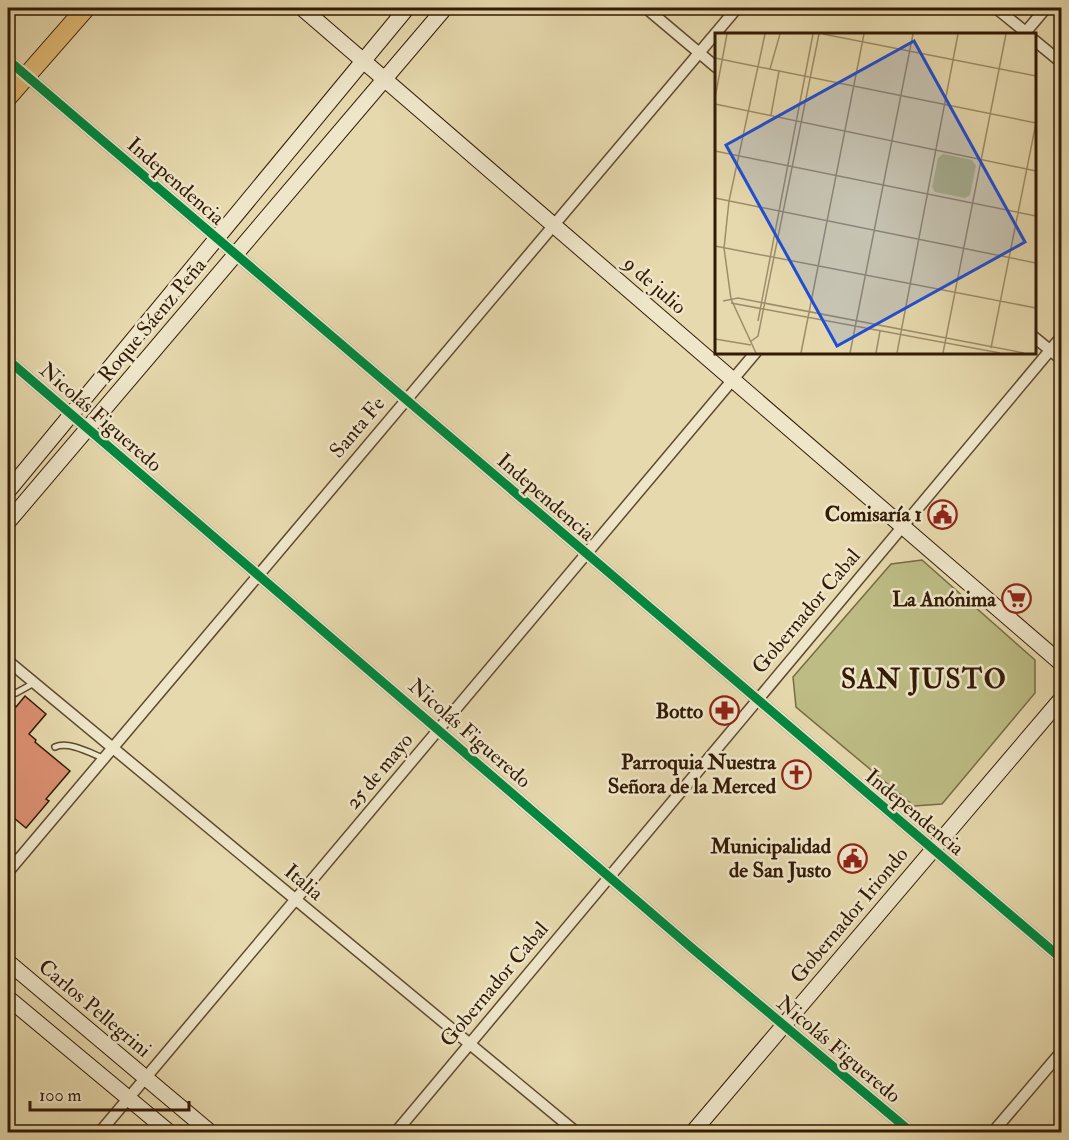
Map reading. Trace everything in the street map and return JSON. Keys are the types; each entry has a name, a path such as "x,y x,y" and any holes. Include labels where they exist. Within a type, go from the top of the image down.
{"highway":[{"path":"8,97 86,8"}],"main road":[{"name":"9 de julio","path":"302,8 1062,664"},
{"name":"Roque Sáenz Peña","path":"8,491 407,8"},
{"name":"Roque Sáenz Peña","path":"8,522 445,8"},
{"name":"Gobernador Iriondo","path":"693,1132 1062,698"},
{"name":"Carlos Pellegrini","path":"8,962 210,1132"},
{"path":"8,998 169,1132"}],"street":[{"path":"646,8 715,65"},
{"name":"Santa Fe","path":"715,33 737,8"},
{"path":"996,8 1025,33"},
{"path":"1027,33 1047,8"},
{"name":"Santa Fe","path":"8,872 715,33"},
{"path":"1036,41 1062,63"},
{"name":"Independencia","path":"8,60 1062,959"},
{"name":"Gobernador Cabal","path":"396,1132 1062,336"},
{"path":"1036,338 1062,360"},
{"name":"25 de mayo","path":"100,1132 754,354"},
{"name":"Nicolás Figueredo","path":"8,360 783,1026 911,1132"},
{"name":"Italia","path":"8,661 576,1132"},
{"path":"993,1132 1062,1051"}],"lane":[{"path":"8,691 16,693 34,683"},
{"path":"55,747 71,746 103,758"}],"shaded area":[{"path":"922,560 1035,660 1035,693 942,804 914,806 796,707 793,677 891,564"}],"building":[{"path":"25,696 46,714 29,734 36,740 35,742 70,771 46,799 49,801 26,828 8,813 8,700 16,707"}],"cycle path":[{"path":"8,60 1062,959"},
{"path":"8,360 693,949 911,1132"}],"place":[{"name":"Comisaría 1","path":"943,514"},
{"name":"La Anónima","path":"1017,599"},
{"name":"Botto","path":"724,711"},
{"name":"Parroquia Nuestra Señora de la Merced","path":"797,774"},
{"name":"Municipalidad de San Justo","path":"852,858"}],"district":[{"name":"SAN JUSTO","path":"924,679"}]}
